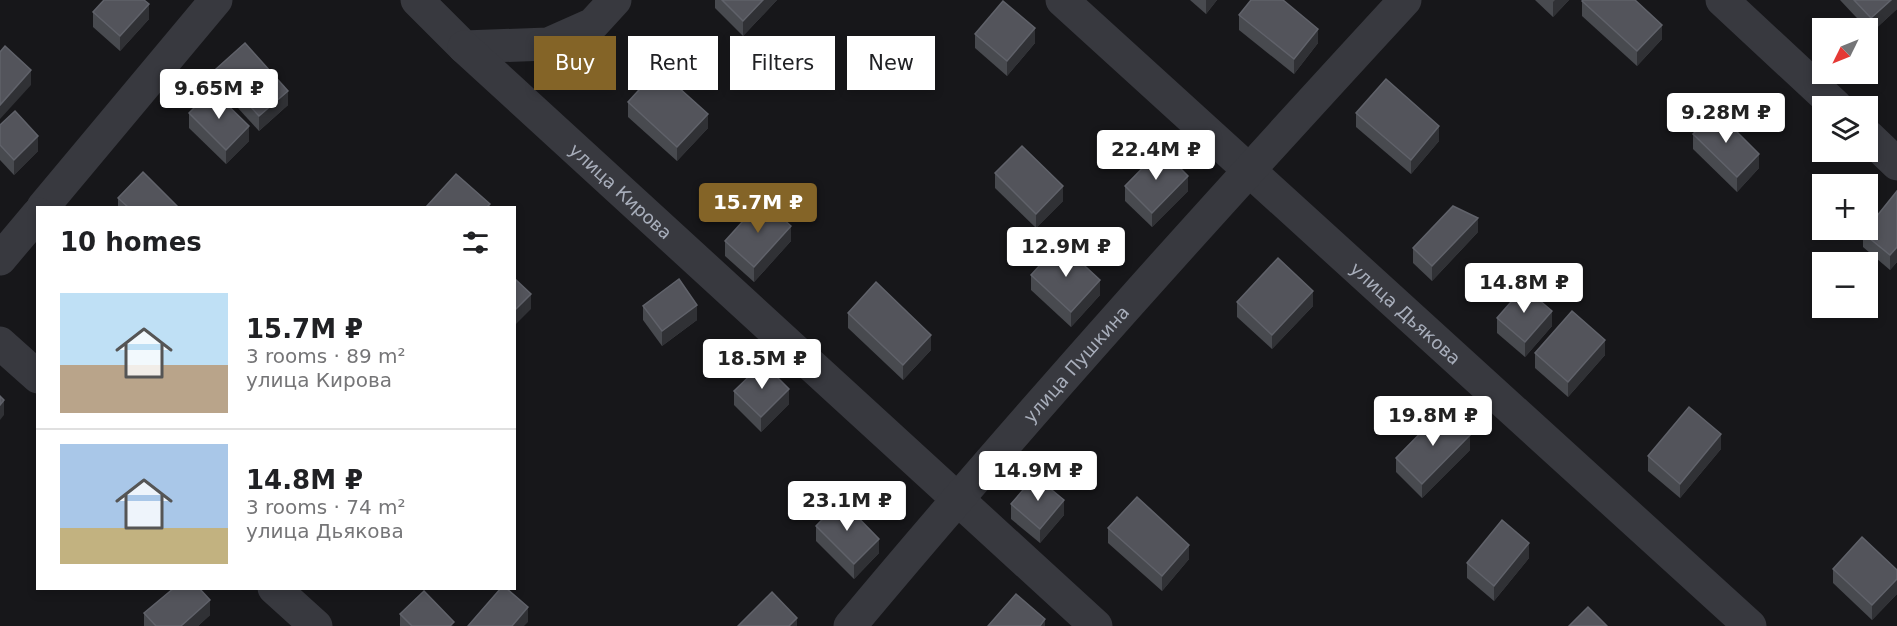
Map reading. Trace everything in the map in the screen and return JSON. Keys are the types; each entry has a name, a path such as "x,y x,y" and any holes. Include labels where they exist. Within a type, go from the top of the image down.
{"street":[{"path":"44,206 216,0"},
{"name":"улица Кирова","path":"417,0 464,47 1096,626"},
{"path":"464,47 548,44 593,24 615,0"},
{"name":"улица Дьякова","path":"1062,0 1750,626"},
{"name":"улица Пушкина","path":"850,626 957,498 1249,169 1405,0"},
{"path":"1722,0 1825,96"},
{"path":"1878,146 1897,164"},
{"path":"0,259 36,216"},
{"path":"0,343 36,375"},
{"path":"275,590 316,626"}],"building":[{"path":"104,0 144,0 149,4 120,36 93,12"},
{"path":"722,0 763,0 743,21"},
{"path":"1251,0 1283,0 1318,29 1294,59 1239,15"},
{"path":"1583,0 1635,0 1662,25 1637,51"},
{"path":"1854,0 1891,0 1871,18"},
{"path":"1003,1 1035,28 1007,61 975,34"},
{"path":"245,43 288,91 259,116 216,69"},
{"path":"5,46 31,70 0,105 0,52"},
{"path":"1386,79 1439,126 1411,160 1356,113"},
{"path":"212,90 249,126 226,150 189,113"},
{"path":"639,90 681,90 708,114 677,147 628,102"},
{"path":"15,111 38,136 14,160 0,145 0,125"},
{"path":"1716,111 1759,154 1737,177 1693,134"},
{"path":"1022,146 1063,186 1036,214 995,173"},
{"path":"1161,149 1188,176 1152,213 1125,186"},
{"path":"143,172 177,206 127,206 118,198"},
{"path":"456,174 490,204 488,206 427,206"},
{"path":"1897,191 1897,247 1890,255 1872,240 1878,240 1878,215"},
{"path":"762,200 791,226 754,267 725,241"},
{"path":"1453,206 1478,218 1432,266 1413,248"},
{"path":"1060,243 1100,280 1071,312 1031,275"},
{"path":"1278,258 1313,291 1272,335 1237,302"},
{"path":"679,279 697,305 662,331 643,306"},
{"path":"516,280 531,294 516,309"},
{"path":"876,282 931,335 903,365 848,313"},
{"path":"1524,287 1552,311 1525,342 1497,318"},
{"path":"1572,311 1605,340 1568,382 1535,353"},
{"path":"763,363 789,389 761,417 734,391"},
{"path":"1689,407 1721,434 1680,484 1648,456"},
{"path":"1443,410 1470,435 1422,484 1396,458"},
{"path":"1035,476 1064,500 1040,529 1011,504"},
{"path":"1137,497 1189,545 1162,576 1108,528"},
{"path":"841,500 879,539 854,564 816,526"},
{"path":"1502,520 1529,543 1494,586 1467,563"},
{"path":"1862,537 1897,570 1897,579 1872,605 1833,569"},
{"path":"172,590 201,590 210,600 181,626 156,626 144,613"},
{"path":"499,590 508,590 528,607 512,626 468,626"},
{"path":"424,591 454,622 450,626 412,626 400,614"},
{"path":"772,592 797,618 789,626 738,626"},
{"path":"1016,594 1045,619 1040,626 988,626"},
{"path":"1588,607 1607,626 1569,626"}]}
